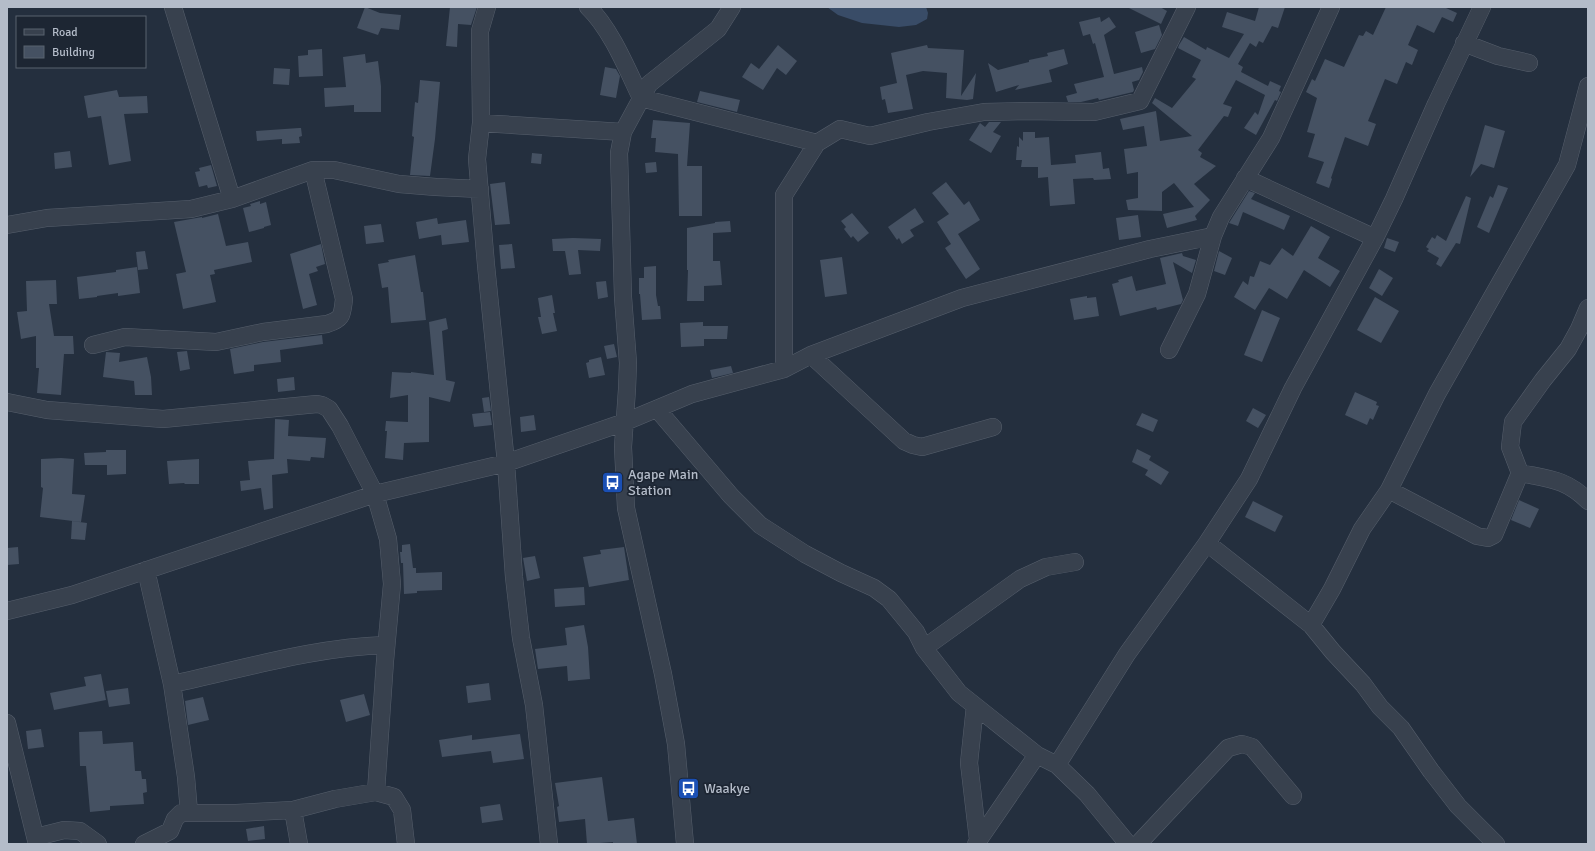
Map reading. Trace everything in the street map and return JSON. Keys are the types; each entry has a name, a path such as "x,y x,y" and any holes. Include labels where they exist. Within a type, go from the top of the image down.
{"street":[{"path":"173,7 232,199"},
{"path":"487,7 480,31 481,123 477,159 506,463 514,576 521,638 534,705 549,844"},
{"path":"588,7 601,22 622,59 641,98 817,143"},
{"path":"685,844 676,744 663,674 626,508 623,447 628,363 623,297 619,153 623,132 649,84 718,29 732,7"},
{"path":"784,369 784,195 817,143 840,129 870,136 928,122 984,112 1094,112 1140,101 1187,7"},
{"path":"1169,350 1197,294 1213,236 1221,217 1271,138 1331,7"},
{"path":"1057,765 1127,654 1207,543 1249,479 1293,388 1394,199 1464,43 1482,7"},
{"path":"1464,43 1498,56 1529,63"},
{"path":"1311,625 1332,589 1362,530 1389,490 1437,394 1567,165 1588,86"},
{"path":"481,123 623,132"},
{"path":"92,345 126,337 216,342 263,332 327,324 337,321 342,314 344,299 313,170"},
{"path":"7,225 47,218 191,209 232,199 313,170 334,170 399,184 480,189"},
{"path":"1245,178 1374,238"},
{"path":"7,611 72,595 375,494 506,463 625,422 692,394 784,369 810,355 962,298 1150,249 1213,236"},
{"path":"1389,490 1477,536 1488,538 1494,535 1520,473 1510,447 1513,422 1568,348 1579,330 1588,308"},
{"path":"810,355 904,441 913,445 922,446 993,428"},
{"path":"7,402 48,410 163,419 317,404 329,409 340,426 375,494 388,539 392,584 386,645 376,792"},
{"path":"657,409 732,496 760,525 804,554 874,588 888,599 916,632 924,648 959,693 1037,755 1057,765 1087,794 1128,844"},
{"path":"1520,473 1561,482 1581,494 1588,501"},
{"path":"1207,543 1311,625 1400,728 1458,806 1496,844"},
{"path":"924,648 1020,579 1046,567 1075,562"},
{"path":"146,570 172,684 186,778 189,812"},
{"path":"172,684 301,656 357,646 386,645"},
{"path":"975,706 969,763 977,842"},
{"path":"7,723 11,755 36,840 64,830 80,831 98,844"},
{"path":"1138,844 1228,748 1242,744 1252,747 1293,796"},
{"path":"977,842 1037,755"},
{"path":"144,844 172,838 174,819 180,813 189,812 205,814 293,810 335,799 376,792 394,797 402,810 406,844"},
{"path":"293,810 299,844"}],"water":[{"path":"827,7 926,7 928,13 927,19 916,25 899,27 862,23 838,15"}],"building":[{"path":"365,7 380,13 401,15 399,30 381,28 378,35 357,28"},
{"path":"450,7 477,7 471,25 458,24 457,47 446,46"},
{"path":"1127,7 1160,7 1167,11 1161,24"},
{"path":"1259,7 1285,7 1278,28 1272,26 1263,43 1259,41 1256,47 1250,43 1238,64 1243,67 1241,72 1268,86 1270,81 1281,86 1279,91 1281,92 1277,101 1275,100 1256,135 1244,128 1255,112 1258,115 1265,95 1236,80 1223,104 1232,107 1228,117 1224,116 1198,150 1202,153 1200,157 1216,166 1194,184 1210,200 1195,216 1197,220 1167,228 1163,214 1194,207 1174,183 1162,192 1162,211 1128,210 1126,200 1138,198 1138,172 1127,174 1124,149 1147,146 1144,126 1123,130 1120,119 1156,111 1160,141 1192,136 1152,103 1155,98 1172,108 1196,79 1192,77 1201,60 1178,48 1179,45 1184,37 1206,50 1207,47 1229,58 1244,34 1222,27 1227,12 1255,21"},
{"path":"1386,7 1446,7 1457,13 1453,22 1442,17 1434,33 1417,25 1408,45 1418,50 1412,65 1406,62 1397,84 1385,79 1368,121 1376,124 1368,146 1345,137 1329,188 1316,183 1324,162 1308,157 1315,134 1307,132 1317,98 1306,92 1312,79 1315,81 1325,59 1344,67 1359,35 1363,36 1366,31 1373,35"},
{"path":"1100,17 1101,22 1109,17 1116,27 1104,35 1114,74 1142,67 1143,72 1139,80 1132,82 1133,92 1099,100 1098,98 1081,102 1068,102 1066,96 1077,93 1074,84 1104,77 1095,43 1093,44 1090,34 1083,36 1079,22"},
{"path":"1159,25 1162,35 1155,49 1141,53 1135,32"},
{"path":"778,45 797,61 786,75 777,68 763,90 742,77 751,63 759,69"},
{"path":"927,45 928,48 964,50 961,96 976,73 973,99 967,100 946,98 947,73 923,71 906,75 913,109 888,113 885,99 882,100 880,87 897,83 891,53"},
{"path":"322,49 323,76 299,77 298,56 308,55 308,50"},
{"path":"1064,49 1068,64 1049,70 1052,82 1015,90 1019,85 996,92 988,63 998,70 1029,62 1029,60 1048,56 1047,53"},
{"path":"365,54 366,63 378,61 381,86 381,112 354,112 354,105 325,107 324,88 346,87 343,57"},
{"path":"605,67 616,69 620,76 616,98 600,95"},
{"path":"274,68 290,69 289,85 273,84"},
{"path":"420,80 440,82 430,176 410,175 414,137 412,136 415,102 418,103"},
{"path":"117,90 119,97 147,96 148,113 124,114 131,161 109,165 101,116 88,118 84,96"},
{"path":"700,91 740,100 737,112 697,102"},
{"path":"653,120 690,123 687,166 702,166 702,216 679,216 678,154 655,152 656,138 651,138"},
{"path":"989,122 1001,122 993,132 1001,136 991,153 969,140 980,123 985,127"},
{"path":"1485,125 1505,131 1494,168 1481,164 1470,177"},
{"path":"301,128 302,136 299,137 300,143 282,144 282,139 257,141 256,131"},
{"path":"1023,132 1035,132 1035,138 1049,137 1051,165 1076,163 1075,155 1101,152 1103,169 1109,168 1111,179 1073,179 1075,204 1050,206 1048,177 1038,178 1038,167 1021,167 1022,160 1016,160 1017,146 1019,147 1019,137 1023,141"},
{"path":"70,151 72,167 55,169 54,153"},
{"path":"532,153 542,154 541,164 531,163"},
{"path":"656,162 657,172 646,173 645,163"},
{"path":"211,165 217,186 208,188 207,185 199,187 195,172 200,171 199,168"},
{"path":"505,182 510,224 495,225 490,184"},
{"path":"946,182 964,205 969,201 980,220 958,234 980,269 966,279 945,248 951,244 937,222 949,214 932,193"},
{"path":"1498,185 1508,188 1489,233 1477,227 1490,196 1493,198"},
{"path":"1249,191 1255,193 1251,199 1290,216 1284,230 1243,212 1238,226 1229,223"},
{"path":"1466,196 1471,198 1460,244 1456,243 1441,267 1436,264 1439,258 1427,251 1429,249 1426,247 1432,237 1435,239 1437,235 1446,241"},
{"path":"260,201 260,204 266,202 271,225 249,232 243,208"},
{"path":"915,208 924,222 910,230 914,236 902,244 899,238 897,240 888,227"},
{"path":"852,213 869,233 858,242 853,236 851,238 844,229 846,227 841,221"},
{"path":"218,214 226,246 248,242 252,262 214,270 215,274 210,275 216,302 183,309 176,274 186,272 174,222"},
{"path":"1138,215 1141,237 1119,240 1116,218"},
{"path":"437,218 438,224 466,220 469,242 442,245 441,235 419,239 416,222"},
{"path":"730,221 731,232 713,233 713,261 720,261 722,285 704,286 704,301 687,301 687,228 715,222"},
{"path":"381,224 384,242 366,244 364,226"},
{"path":"1311,226 1330,237 1318,258 1340,271 1330,287 1304,270 1287,299 1269,288 1255,310 1234,297 1243,281 1248,285 1250,276 1254,277 1260,261 1270,265 1282,248 1293,256"},
{"path":"1387,238 1399,242 1395,252 1384,248"},
{"path":"552,239 601,239 600,251 578,250 581,274 569,275 565,251 553,251"},
{"path":"321,244 325,264 316,267 318,271 309,274 317,305 303,309 290,254"},
{"path":"512,244 515,268 501,269 499,245"},
{"path":"145,251 148,269 138,270 136,252"},
{"path":"1219,251 1232,258 1225,275 1214,271"},
{"path":"1182,253 1183,256 1196,260 1192,273 1173,262 1183,300 1181,304 1157,310 1156,307 1120,316 1112,284 1119,282 1118,280 1132,276 1136,291 1166,284 1160,258"},
{"path":"415,255 421,292 423,292 426,320 391,323 388,287 382,288 378,264 389,262 388,260"},
{"path":"842,257 847,294 825,297 820,260"},
{"path":"656,266 656,295 658,306 660,306 661,319 642,320 639,278 644,278 644,267"},
{"path":"137,267 140,293 118,296 118,293 79,299 77,277 116,272 116,270"},
{"path":"1379,269 1393,278 1382,296 1369,288"},
{"path":"56,280 57,304 49,304 54,336 73,336 74,354 64,354 61,395 37,393 39,368 36,368 36,336 21,339 17,312 27,311 26,281"},
{"path":"606,281 608,297 598,299 596,282"},
{"path":"552,295 555,313 553,313 557,331 542,334 538,317 541,317 538,298"},
{"path":"1087,296 1087,298 1096,297 1099,316 1074,320 1070,299"},
{"path":"1375,297 1399,311 1381,343 1357,330"},
{"path":"1262,310 1280,318 1262,362 1244,355"},
{"path":"446,318 448,329 442,331 446,380 455,382 450,402 429,397 429,442 404,443 403,460 385,458 387,431 385,431 386,421 408,422 408,395 390,398 392,372 411,372 434,375 429,322"},
{"path":"703,322 703,326 728,326 727,339 704,339 704,346 681,347 680,323"},
{"path":"322,335 323,344 280,350 281,362 254,365 254,371 234,374 230,349 263,342"},
{"path":"614,344 617,357 607,359 604,346"},
{"path":"187,351 190,369 180,371 177,352"},
{"path":"106,352 120,353 119,362 147,357 151,377 152,395 135,395 134,381 103,377"},
{"path":"601,357 605,375 589,378 586,363 589,362 589,360"},
{"path":"731,366 733,373 712,378 710,370"},
{"path":"294,377 295,390 278,392 277,379"},
{"path":"1355,392 1377,402 1376,405 1379,406 1373,420 1370,418 1367,425 1345,415"},
{"path":"489,397 491,411 484,412 482,398"},
{"path":"1253,408 1266,415 1258,428 1246,421"},
{"path":"490,412 492,425 474,427 472,414"},
{"path":"1142,413 1158,420 1153,432 1136,425"},
{"path":"534,415 536,430 521,432 520,417"},
{"path":"275,419 289,420 288,436 326,438 324,458 311,457 310,461 287,459 288,473 272,475 273,508 264,510 261,488 241,491 240,481 250,480 248,461 274,459"},
{"path":"1137,449 1151,456 1149,460 1169,472 1161,485 1145,475 1148,470 1132,462"},
{"path":"106,450 126,450 126,474 107,475 107,465 85,465 84,453 106,452"},
{"path":"41,459 74,459 72,494 85,495 81,522 40,517 43,488 41,487"},
{"path":"199,459 199,484 169,484 167,461"},
{"path":"1519,500 1539,509 1530,528 1511,520"},
{"path":"1253,501 1283,516 1275,532 1245,517"},
{"path":"72,521 87,523 85,540 71,539"},
{"path":"410,544 413,568 416,568 416,573 442,572 442,590 417,591 417,593 404,594 403,563 401,563 400,552 402,552 402,545"},
{"path":"18,547 19,564 7,565 7,548"},
{"path":"624,547 629,580 589,587 583,557 601,554 600,550"},
{"path":"535,556 540,578 527,581 523,558"},
{"path":"584,587 585,605 555,607 554,589"},
{"path":"584,625 588,647 590,679 568,681 567,666 538,669 535,649 567,645 565,628"},
{"path":"101,674 106,700 54,710 50,693 86,686 84,677"},
{"path":"489,683 491,700 468,703 466,686"},
{"path":"128,688 130,704 109,707 106,691"},
{"path":"364,694 370,715 346,722 340,700"},
{"path":"203,697 209,720 188,725 185,701"},
{"path":"41,729 44,747 28,749 26,731"},
{"path":"102,731 103,744 133,742 135,771 141,771 142,779 146,779 147,792 143,793 144,804 110,806 110,810 90,812 86,766 80,766 79,732"},
{"path":"520,734 524,759 493,763 491,751 442,757 439,740 472,735 472,740"},
{"path":"602,777 608,821 634,818 637,844 613,844 613,842 587,844 585,819 559,822 557,807 559,806 555,783"},
{"path":"500,804 503,820 482,823 480,807"},
{"path":"264,826 265,839 248,841 246,829"}],"place":[{"name":"Agape Main Station","path":"613,482"},
{"name":"Waakye","path":"688,788"}]}
